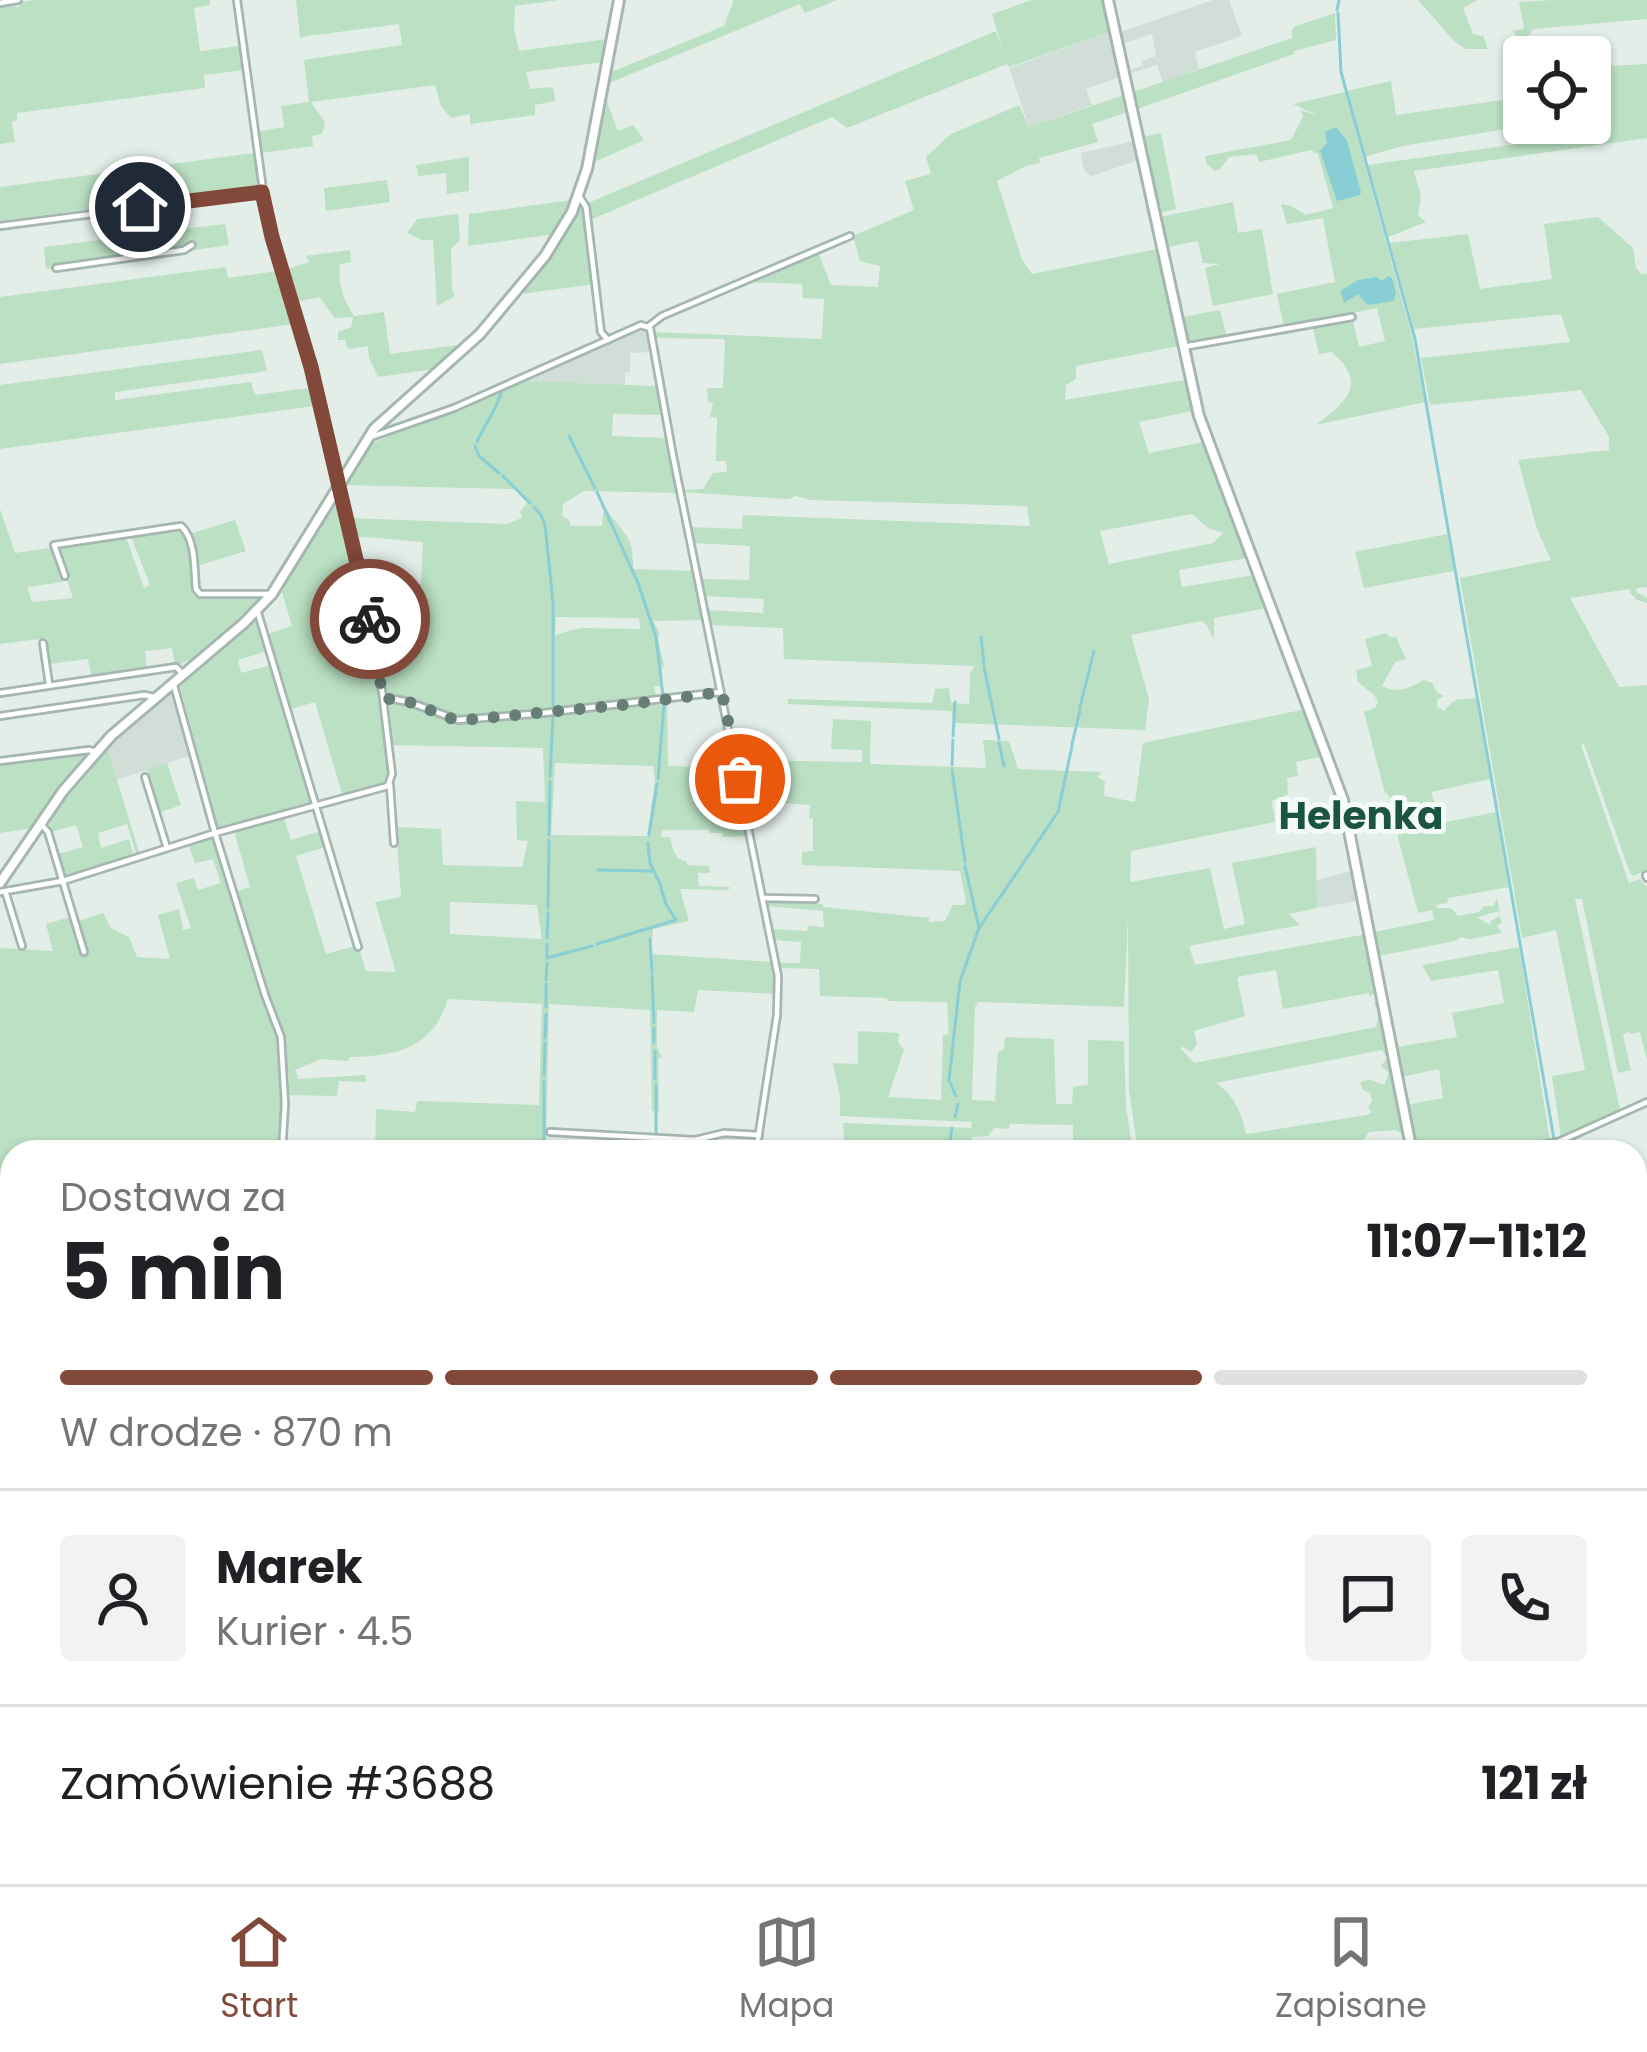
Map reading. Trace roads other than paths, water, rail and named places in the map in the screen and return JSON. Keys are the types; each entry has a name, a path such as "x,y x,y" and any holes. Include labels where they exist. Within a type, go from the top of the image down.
{"street":[{"path":"0,3 18,0"},
{"path":"237,0 262,192 311,367 366,594 392,774 394,843"},
{"path":"0,883 96,752 272,594 366,438 480,334 545,256 579,196 587,169 619,0"},
{"path":"1108,0 1199,416 1343,800 1410,1140"},
{"path":"0,226 262,192"},
{"path":"579,196 586,207 601,332 608,340"},
{"path":"366,438 454,409 850,236"},
{"path":"56,268 192,245"},
{"path":"1184,347 1352,317"},
{"path":"649,326 779,995 757,1140"},
{"path":"65,576 54,544 181,526 193,550 200,594 272,594"},
{"path":"256,611 358,946"},
{"path":"44,643 49,686"},
{"path":"0,693 176,668 183,674"},
{"path":"173,682 281,1036 283,1140"},
{"path":"383,698 464,720 722,692"},
{"path":"0,716 144,695 155,698"},
{"path":"0,761 96,752"},
{"path":"145,777 167,848"},
{"path":"22,946 3,892 63,881 215,832 390,785"},
{"path":"40,823 46,827 84,952"},
{"path":"763,898 815,898"},
{"path":"1562,1140 1647,1102"},
{"path":"550,1132 695,1140 724,1133 758,1135"}],"water":[{"path":"1336,127 1347,141 1361,192 1337,201 1320,151 1327,143 1325,132"},
{"path":"1388,276 1396,293 1394,301 1368,305 1358,294 1344,303 1340,291 1358,280 1376,277 1382,281"}],"waterway":[{"path":"1337,10 1339,0"},
{"path":"1338,13 1341,72 1415,339 1554,1139"},
{"path":"477,442 501,393"},
{"path":"569,436 595,488"},
{"path":"475,446 479,456 499,473"},
{"path":"503,476 530,503"},
{"path":"597,492 638,583 656,637 663,696"},
{"path":"534,507 545,525 553,602 553,709"},
{"path":"981,637 984,664"},
{"path":"1080,707 1094,651"},
{"path":"984,667 999,739"},
{"path":"953,736 955,702"},
{"path":"658,779 664,703"},
{"path":"1072,744 1080,710"},
{"path":"550,776 553,716"},
{"path":"952,765 953,740"},
{"path":"999,743 1004,766"},
{"path":"956,1096 949,1080 960,981 979,928 1058,812 1072,746"},
{"path":"952,770 965,862"},
{"path":"549,835 550,781"},
{"path":"649,835 657,784"},
{"path":"548,908 549,840"},
{"path":"648,843 650,863 661,886"},
{"path":"965,866 979,928"},
{"path":"598,870 653,871"},
{"path":"597,944 676,920 661,888"},
{"path":"547,938 548,913"},
{"path":"650,939 652,973"},
{"path":"547,944 547,958 592,946"},
{"path":"546,980 547,963"},
{"path":"652,976 654,1023"},
{"path":"546,984 546,1007"},
{"path":"545,1038 546,1014"},
{"path":"654,1028 654,1042"},
{"path":"544,1075 545,1043"},
{"path":"655,1051 655,1079"},
{"path":"544,1081 544,1140"},
{"path":"656,1085 656,1134"},
{"path":"955,1117 958,1104"},
{"path":"950,1140 952,1128"}],"district":[{"name":"Helenka","path":"1361,815"}]}
